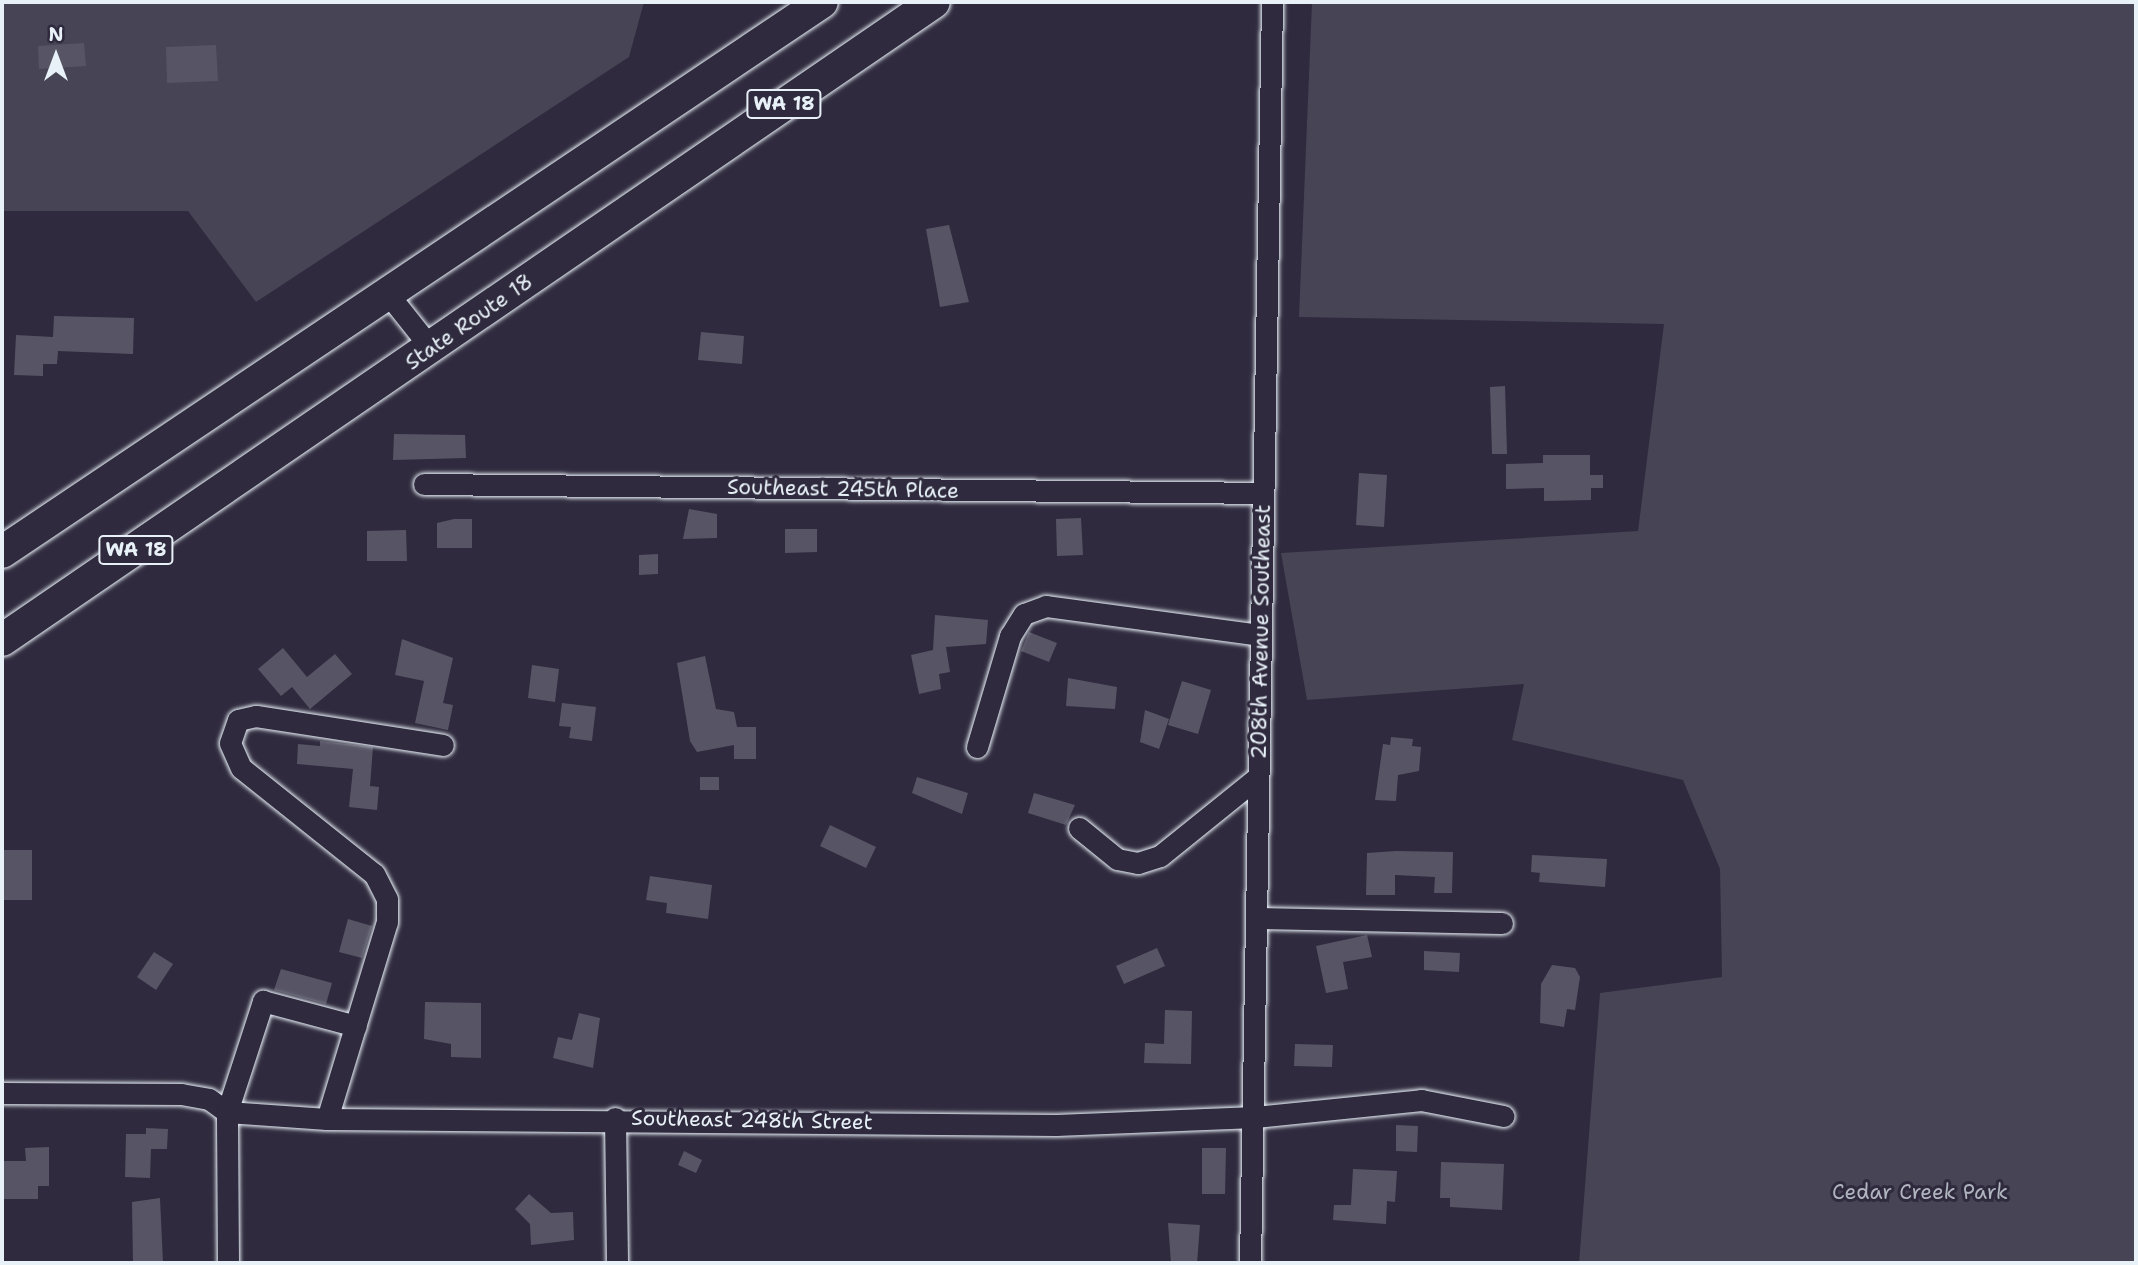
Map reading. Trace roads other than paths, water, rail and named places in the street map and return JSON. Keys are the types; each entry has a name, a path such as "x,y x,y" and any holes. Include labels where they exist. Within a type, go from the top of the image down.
{"highway":[{"name":"WA 18","path":"2,552 822,2"},
{"name":"State Route 18","path":"2,640 934,2"}],"street":[{"name":"208th Avenue Southeast","path":"1250,1263 1255,1117 1260,635 1272,2"},
{"path":"388,294 431,348"},
{"name":"Southeast 245th Place","path":"424,484 1263,493"},
{"path":"977,747 1010,636 1024,614 1046,606 1260,635"},
{"path":"327,1119 387,922 387,899 374,874 241,768 230,743 238,720 256,716 443,745"},
{"path":"1079,828 1117,859 1138,863 1160,856 1258,777"},
{"path":"1257,918 1502,923"},
{"path":"228,1263 227,1112 263,1001 356,1026"},
{"name":"Southeast 248th Street","path":"2,1093 181,1094 209,1099 227,1112 327,1119 615,1118 1056,1125 1255,1117 1421,1100 1503,1116"},
{"path":"615,1118 617,1263"}],"park label":[{"name":"Cedar Creek Park","path":"1920,1192"}]}
